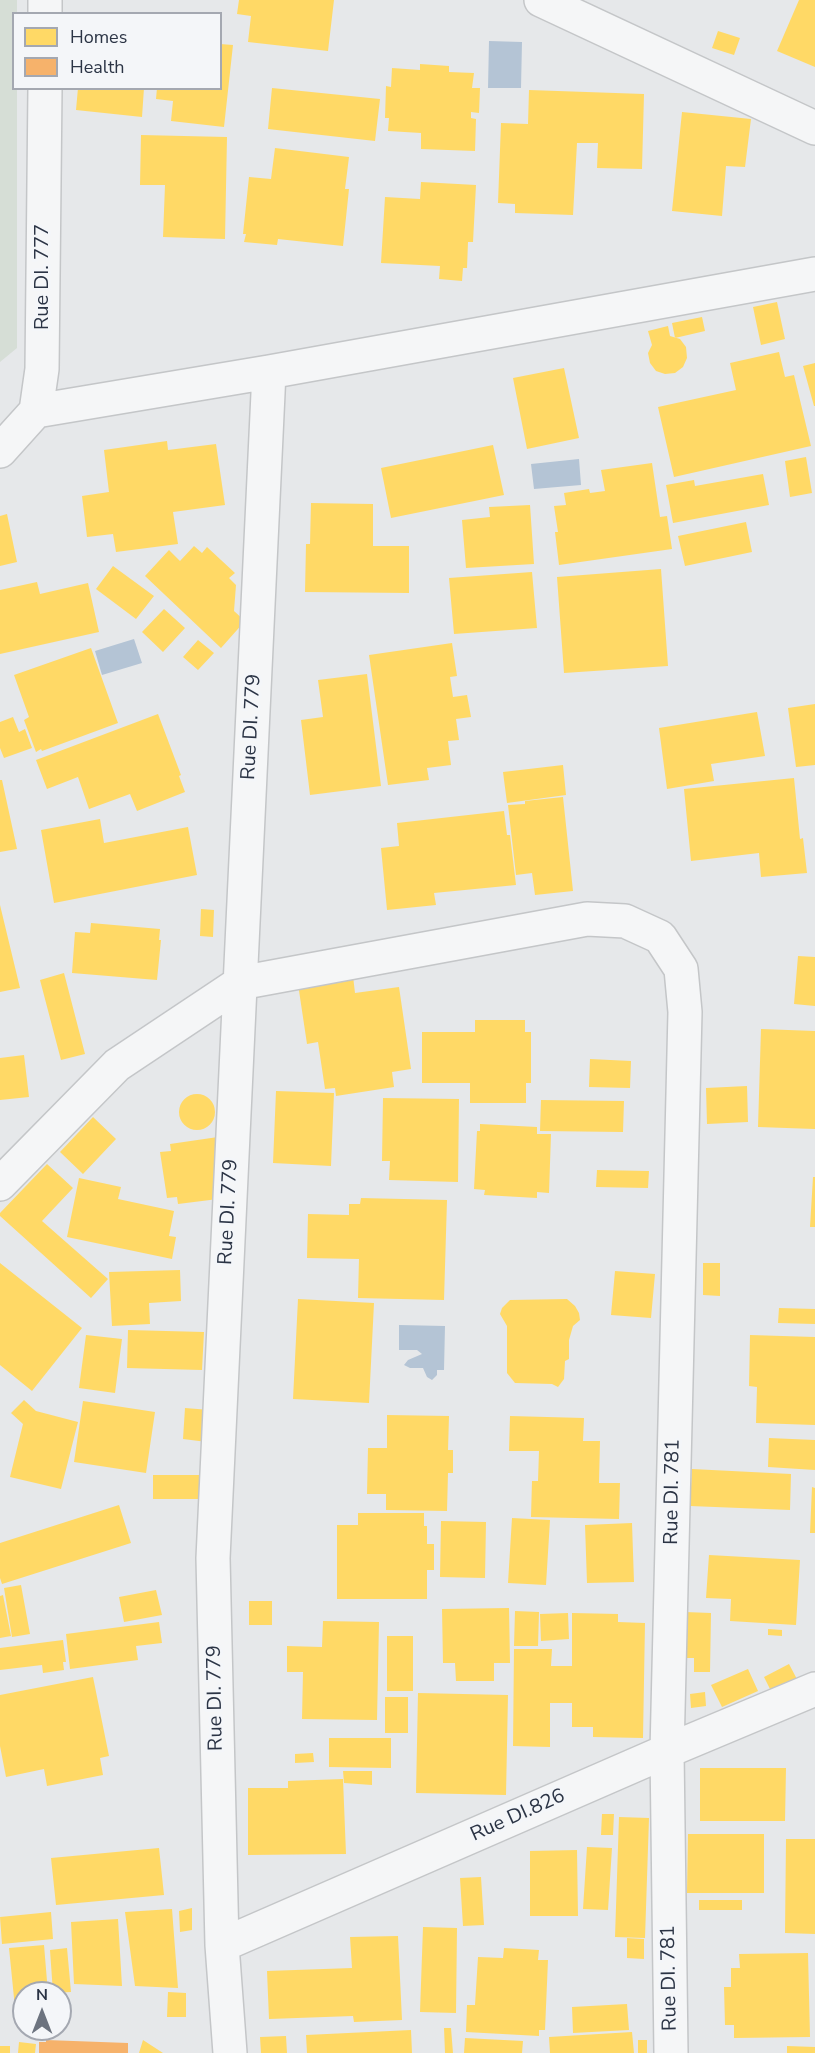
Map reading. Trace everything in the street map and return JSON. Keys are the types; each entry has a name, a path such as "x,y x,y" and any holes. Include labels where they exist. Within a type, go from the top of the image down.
{"street":[{"path":"541,0 815,128"},
{"name":"Rue DI. 777","path":"36,411 42,369 45,90"},
{"path":"0,451 36,411 269,372 815,274"},
{"name":"Rue DI. 779","path":"230,2053 222,1945 213,1558 269,372"},
{"name":"Rue DI. 781","path":"240,983 587,919 625,921 660,937 681,969 685,1012 667,1752 671,2053"},
{"path":"0,1184 117,1065 240,983"},
{"name":"Rue DI.826","path":"222,1945 815,1689"}],"shaded area":[{"path":"0,0 17,0 17,12 12,12 12,90 17,90 17,348 0,362"}],"water":[{"path":"489,41 522,42 521,88 488,88"},
{"path":"579,459 581,485 534,489 531,464"},
{"path":"134,639 142,663 102,675 95,651"},
{"path":"399,1325 445,1326 444,1370 437,1370 437,1375 432,1380 427,1377 423,1368 410,1368 404,1365 408,1360 422,1354 417,1350 399,1350"}],"building: Homes":[{"path":"239,0 334,0 328,51 248,42 251,16 237,14"},
{"path":"799,0 815,0 815,67 777,51"},
{"path":"718,31 740,38 734,55 712,48"},
{"path":"222,44 233,45 224,127 171,121 173,101 156,99 157,90 222,90"},
{"path":"420,64 449,66 449,72 474,73 472,88 480,88 479,113 471,112 471,118 476,119 475,151 421,149 421,133 388,131 389,118 385,118 386,86 391,87 392,68 420,70"},
{"path":"272,88 380,99 375,141 268,129"},
{"path":"78,90 144,90 142,117 76,110"},
{"path":"529,90 644,94 642,169 597,168 598,143 577,143 573,215 515,213 515,204 498,203 501,123 528,124"},
{"path":"682,112 751,119 745,167 726,166 722,216 672,211"},
{"path":"141,135 227,137 225,239 163,237 165,185 140,185"},
{"path":"275,148 349,157 345,189 349,189 343,246 278,239 277,245 244,242 249,177 271,179"},
{"path":"421,182 476,185 473,242 468,242 467,268 463,268 462,281 439,279 440,266 381,263 385,197 420,199"},
{"path":"777,302 785,339 761,345 753,307"},
{"path":"702,317 705,331 675,338 672,323"},
{"path":"668,326 670,336 680,339 686,347 687,358 683,367 675,373 665,374 656,371 650,363 648,353 652,345 648,331"},
{"path":"779,352 785,377 794,375 811,446 674,477 658,407 736,390 730,363"},
{"path":"815,363 815,406 814,406 803,366"},
{"path":"564,368 579,438 527,449 513,378"},
{"path":"167,441 168,450 216,444 225,505 173,512 178,544 116,552 113,534 87,537 82,496 109,492 104,450"},
{"path":"493,445 504,495 391,518 381,468"},
{"path":"806,457 812,493 790,497 785,461"},
{"path":"652,463 660,517 667,516 672,549 559,565 554,506 566,505 564,493 589,489 590,493 605,491 601,470"},
{"path":"763,474 769,505 673,523 666,485 694,480 695,486"},
{"path":"311,503 373,504 373,546 409,546 409,593 305,592 306,544 310,544"},
{"path":"530,505 534,564 466,568 462,520 490,517 489,507"},
{"path":"7,514 17,562 0,566 0,516"},
{"path":"746,522 752,552 685,566 678,536"},
{"path":"194,546 202,553 207,547 235,573 229,578 236,585 234,611 245,621 221,648 145,576 169,550 180,561"},
{"path":"113,566 154,596 136,619 96,589"},
{"path":"661,569 668,666 564,673 557,577"},
{"path":"532,572 537,628 454,634 449,578"},
{"path":"37,582 40,594 88,583 99,632 0,654 0,590"},
{"path":"164,609 185,628 163,652 142,632"},
{"path":"198,640 214,653 198,670 183,657"},
{"path":"452,643 457,676 450,677 453,697 467,695 471,717 456,719 459,740 448,741 451,765 427,768 429,780 388,785 369,655"},
{"path":"91,648 118,723 36,752 24,720 29,717 14,675"},
{"path":"367,674 381,786 310,795 301,720 323,717 318,680"},
{"path":"815,704 815,765 796,767 788,708"},
{"path":"757,712 765,756 711,764 714,781 667,789 659,728"},
{"path":"158,714 185,792 137,811 130,794 89,809 78,777 47,789 36,760"},
{"path":"13,717 19,732 25,729 32,748 4,758 0,748 0,722"},
{"path":"563,765 566,795 507,803 503,772"},
{"path":"794,778 800,839 803,838 807,873 761,877 759,853 691,861 684,789"},
{"path":"0,780 2,780 17,849 0,852"},
{"path":"563,797 573,891 535,895 532,873 516,875 508,805"},
{"path":"504,811 507,835 510,835 516,885 434,893 436,905 387,910 381,848 399,846 397,823"},
{"path":"100,819 104,843 188,827 197,875 54,903 41,830"},
{"path":"0,905 20,988 0,992"},
{"path":"201,909 214,910 213,937 200,936"},
{"path":"91,923 160,929 157,980 72,973 75,932 90,933"},
{"path":"798,956 815,957 815,1006 794,1004"},
{"path":"64,973 85,1054 61,1060 40,980"},
{"path":"353,976 355,993 399,987 411,1069 392,1072 394,1087 336,1096 335,1088 325,1089 318,1042 307,1044 298,984"},
{"path":"475,1020 525,1020 525,1032 531,1032 531,1083 526,1083 526,1103 470,1103 470,1083 422,1083 422,1032 475,1032"},
{"path":"761,1029 815,1031 815,1129 758,1127"},
{"path":"24,1055 29,1097 0,1100 0,1058"},
{"path":"590,1059 631,1061 630,1088 589,1087"},
{"path":"747,1086 748,1122 707,1124 706,1088"},
{"path":"276,1091 334,1093 331,1166 273,1163"},
{"path":"197,1094 210,1099 215,1112 210,1125 197,1130 184,1125 179,1112 184,1099"},
{"path":"383,1098 459,1099 458,1182 389,1180 390,1161 382,1161"},
{"path":"541,1100 624,1101 623,1132 540,1131"},
{"path":"93,1117 116,1139 83,1174 60,1152"},
{"path":"480,1124 537,1127 537,1134 551,1134 549,1193 537,1192 537,1198 484,1195 485,1190 474,1189 477,1131 480,1131"},
{"path":"218,1137 226,1198 178,1204 177,1197 167,1198 160,1152 171,1151 170,1144"},
{"path":"47,1164 73,1188 42,1221 108,1279 91,1298 0,1216 0,1213"},
{"path":"597,1170 649,1171 648,1188 596,1187"},
{"path":"813,1177 815,1177 815,1227 810,1227"},
{"path":"79,1178 121,1187 118,1199 174,1211 169,1236 176,1237 172,1259 67,1237"},
{"path":"361,1198 447,1200 444,1300 358,1298 359,1259 307,1258 308,1214 349,1215 349,1204 360,1204"},
{"path":"0,1263 82,1328 32,1391 0,1365"},
{"path":"703,1263 720,1263 720,1296 703,1295"},
{"path":"180,1270 181,1301 149,1303 150,1324 112,1326 109,1272"},
{"path":"615,1271 655,1274 651,1318 611,1315"},
{"path":"298,1299 374,1303 369,1403 293,1399"},
{"path":"567,1299 575,1306 580,1320 573,1326 569,1340 569,1359 565,1361 564,1379 558,1387 552,1384 515,1383 507,1373 507,1326 500,1314 502,1308 510,1300"},
{"path":"779,1308 815,1309 815,1324 778,1323"},
{"path":"128,1330 204,1332 202,1370 127,1368"},
{"path":"86,1335 122,1339 115,1393 79,1388"},
{"path":"750,1335 815,1337 815,1425 756,1423 757,1387 749,1386"},
{"path":"24,1400 36,1411 78,1422 61,1489 10,1477 23,1424 11,1413"},
{"path":"83,1401 155,1412 146,1473 74,1462"},
{"path":"185,1408 210,1410 207,1442 183,1439"},
{"path":"387,1415 449,1416 448,1450 453,1450 453,1473 448,1473 447,1511 386,1510 386,1494 367,1494 368,1448 387,1448"},
{"path":"510,1416 584,1418 583,1441 600,1441 599,1483 620,1483 619,1519 531,1517 532,1481 538,1481 539,1451 509,1451"},
{"path":"769,1438 815,1440 815,1470 768,1467"},
{"path":"692,1469 791,1474 790,1510 690,1506"},
{"path":"153,1475 199,1475 199,1499 153,1499"},
{"path":"812,1487 815,1488 815,1533 810,1533"},
{"path":"119,1505 131,1543 2,1584 0,1543"},
{"path":"358,1513 424,1513 427,1544 434,1544 434,1570 427,1570 427,1599 337,1599 337,1525 358,1525"},
{"path":"512,1518 550,1520 546,1585 508,1583"},
{"path":"441,1521 486,1522 485,1578 440,1577"},
{"path":"632,1523 634,1582 587,1583 585,1525"},
{"path":"709,1555 800,1560 796,1625 730,1621 731,1599 706,1598"},
{"path":"21,1585 30,1634 12,1637 4,1588"},
{"path":"156,1590 162,1615 124,1622 119,1597"},
{"path":"3,1595 11,1636 0,1638 0,1596"},
{"path":"249,1601 272,1601 272,1625 249,1625"},
{"path":"509,1608 510,1663 494,1663 494,1681 456,1681 455,1663 443,1663 442,1609"},
{"path":"515,1611 539,1612 538,1646 514,1646"},
{"path":"685,1612 711,1613 710,1672 694,1672 694,1658 684,1658"},
{"path":"568,1613 569,1639 541,1641 540,1614"},
{"path":"572,1613 618,1614 618,1622 645,1623 643,1738 593,1737 593,1727 572,1727 572,1703 550,1703 550,1747 513,1746 514,1649 552,1649 551,1666 572,1666"},
{"path":"323,1621 379,1622 377,1720 302,1719 303,1672 287,1672 287,1646 322,1647"},
{"path":"159,1622 162,1643 136,1646 138,1660 70,1669 66,1634"},
{"path":"768,1629 782,1630 782,1636 768,1635"},
{"path":"387,1636 413,1636 413,1691 387,1691"},
{"path":"63,1640 66,1662 63,1662 64,1670 43,1673 42,1665 0,1670 0,1648"},
{"path":"789,1664 799,1683 773,1695 764,1677"},
{"path":"748,1669 758,1691 722,1707 711,1685"},
{"path":"93,1677 109,1756 100,1758 103,1775 47,1786 44,1769 6,1777 0,1746 0,1695"},
{"path":"705,1692 706,1706 691,1708 690,1694"},
{"path":"418,1693 508,1695 506,1795 416,1793"},
{"path":"385,1697 408,1697 408,1733 385,1733"},
{"path":"329,1738 391,1738 391,1768 329,1767"},
{"path":"313,1753 314,1762 295,1763 295,1754"},
{"path":"700,1768 786,1768 785,1821 700,1821"},
{"path":"343,1771 372,1771 372,1785 344,1783"},
{"path":"343,1779 346,1854 248,1855 248,1788 288,1788 288,1781"},
{"path":"602,1814 614,1814 613,1835 601,1835"},
{"path":"619,1817 649,1818 645,1938 615,1937"},
{"path":"688,1834 764,1834 764,1893 687,1893"},
{"path":"786,1839 815,1839 815,1934 785,1933"},
{"path":"587,1847 612,1848 608,1910 583,1909"},
{"path":"159,1848 164,1895 56,1905 51,1858"},
{"path":"577,1850 578,1916 530,1916 530,1851"},
{"path":"481,1877 484,1925 463,1926 460,1878"},
{"path":"699,1900 742,1900 742,1910 699,1910"},
{"path":"192,1908 192,1930 180,1932 179,1911"},
{"path":"172,1909 178,1988 135,1986 125,1912"},
{"path":"51,1912 53,1939 2,1944 0,1917"},
{"path":"118,1919 122,1986 74,1984 71,1922"},
{"path":"423,1927 457,1928 456,2013 420,2012"},
{"path":"398,1936 402,2020 354,2022 353,2016 269,2019 267,1971 352,1968 350,1937"},
{"path":"627,1938 644,1939 644,1959 627,1958"},
{"path":"44,1945 47,1981 12,1981 9,1948"},
{"path":"67,1948 70,1981 52,1981 50,1950"},
{"path":"504,1948 539,1950 538,1960 548,1960 545,2030 539,2030 539,2036 466,2032 467,2005 475,2005 478,1957 503,1958"},
{"path":"808,1953 810,2037 734,2038 734,2025 725,2025 724,1987 731,1987 731,1968 740,1968 739,1954"},
{"path":"168,1992 186,1993 186,2017 167,2017"},
{"path":"627,2004 629,2030 573,2033 572,2007"},
{"path":"444,2028 451,2028 453,2053 445,2053"},
{"path":"411,2030 412,2053 307,2053 306,2035"},
{"path":"632,2032 634,2053 550,2053 549,2037"},
{"path":"286,2036 287,2053 261,2053 260,2037"},
{"path":"465,2038 523,2041 522,2053 464,2053"},
{"path":"143,2040 163,2053 139,2053"},
{"path":"638,2040 647,2040 647,2053 638,2053"},
{"path":"19,2042 36,2044 35,2053 18,2053"},
{"path":"0,2046 10,2046 10,2053 0,2053"},
{"path":"787,2046 815,2047 815,2053 787,2053"}],"building: Health":[{"path":"39,2042 128,2043 128,2053 39,2053"}]}
